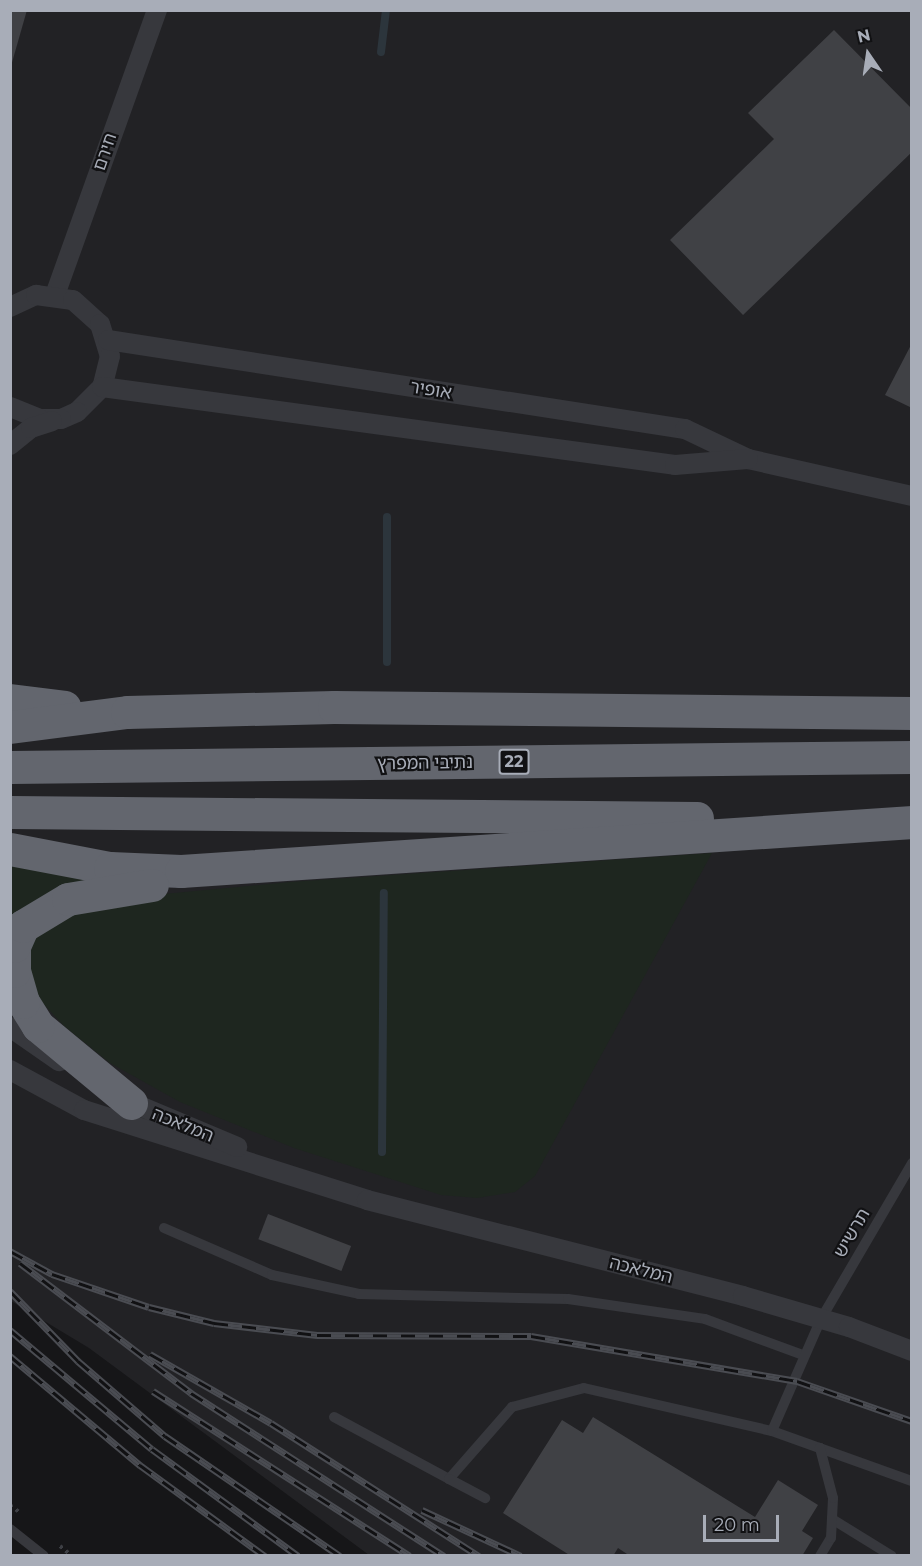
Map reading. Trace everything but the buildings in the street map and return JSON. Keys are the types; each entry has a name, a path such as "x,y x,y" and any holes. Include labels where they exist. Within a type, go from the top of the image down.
{"highway":[{"path":"10,700 127,712"},
{"path":"10,727 127,712 334,707 912,713"},
{"name":"נתיבי המפרץ","path":"10,767 912,757"},
{"path":"10,812 912,821"},
{"path":"10,849 111,868 181,871 298,866 912,821"},
{"path":"131,1103 56,1044 23,1002 14,971 14,946 23,926 68,899 102,891 298,866"}],"street":[{"name":"חירם","path":"55,295 157,10"},
{"path":"10,307 36,296 55,295 88,310 108,340 108,372 102,387 92,401 61,419 31,428 10,445"},
{"name":"אופיר","path":"108,340 684,429 748,459 912,496"},
{"name":"אופיר","path":"102,387 675,465 748,459"},
{"path":"10,407 40,419 61,419"},
{"name":"המלאכה","path":"10,1027 70,1068 131,1103 367,1200"},
{"name":"המלאכה","path":"10,1070 84,1110 367,1200 821,1319 912,1352"}],"lane":[{"name":"תרשיש","path":"772,1431 797,1381 803,1355 821,1319 912,1163"},
{"path":"164,1228 272,1275 358,1294 568,1299 705,1319 803,1355"},
{"path":"449,1479 512,1407 584,1388 772,1431 912,1481"},
{"path":"334,1417 485,1498"},
{"path":"820,1448 833,1498 831,1538 820,1556"},
{"path":"832,1519 892,1556"},
{"path":"10,1529 44,1556"}],"shaded area":[{"path":"11,11 911,11 911,1555 369,1555 89,1348 11,1301"},
{"path":"712,853 535,1176 515,1192 477,1198 441,1195 294,1148 180,1102 110,1063 64,1026 37,997 24,963 31,935 100,900 290,882"},
{"path":"11,862 130,877 11,935"}],"waterway":[{"path":"381,52 386,10"},
{"path":"387,517 387,662"},
{"path":"382,1152 384,893"}],"railway":[{"path":"10,1251 52,1274 149,1307 214,1323 317,1335 531,1336 797,1381 912,1421"},
{"path":"20,1263 191,1393 444,1556"},
{"path":"10,1291 78,1361 165,1436 340,1556"},
{"path":"10,1330 152,1449 298,1556"},
{"path":"150,1354 271,1423 479,1556"},
{"path":"10,1356 140,1465 265,1556"},
{"path":"153,1391 410,1556"},
{"path":"422,1510 521,1556"}]}
